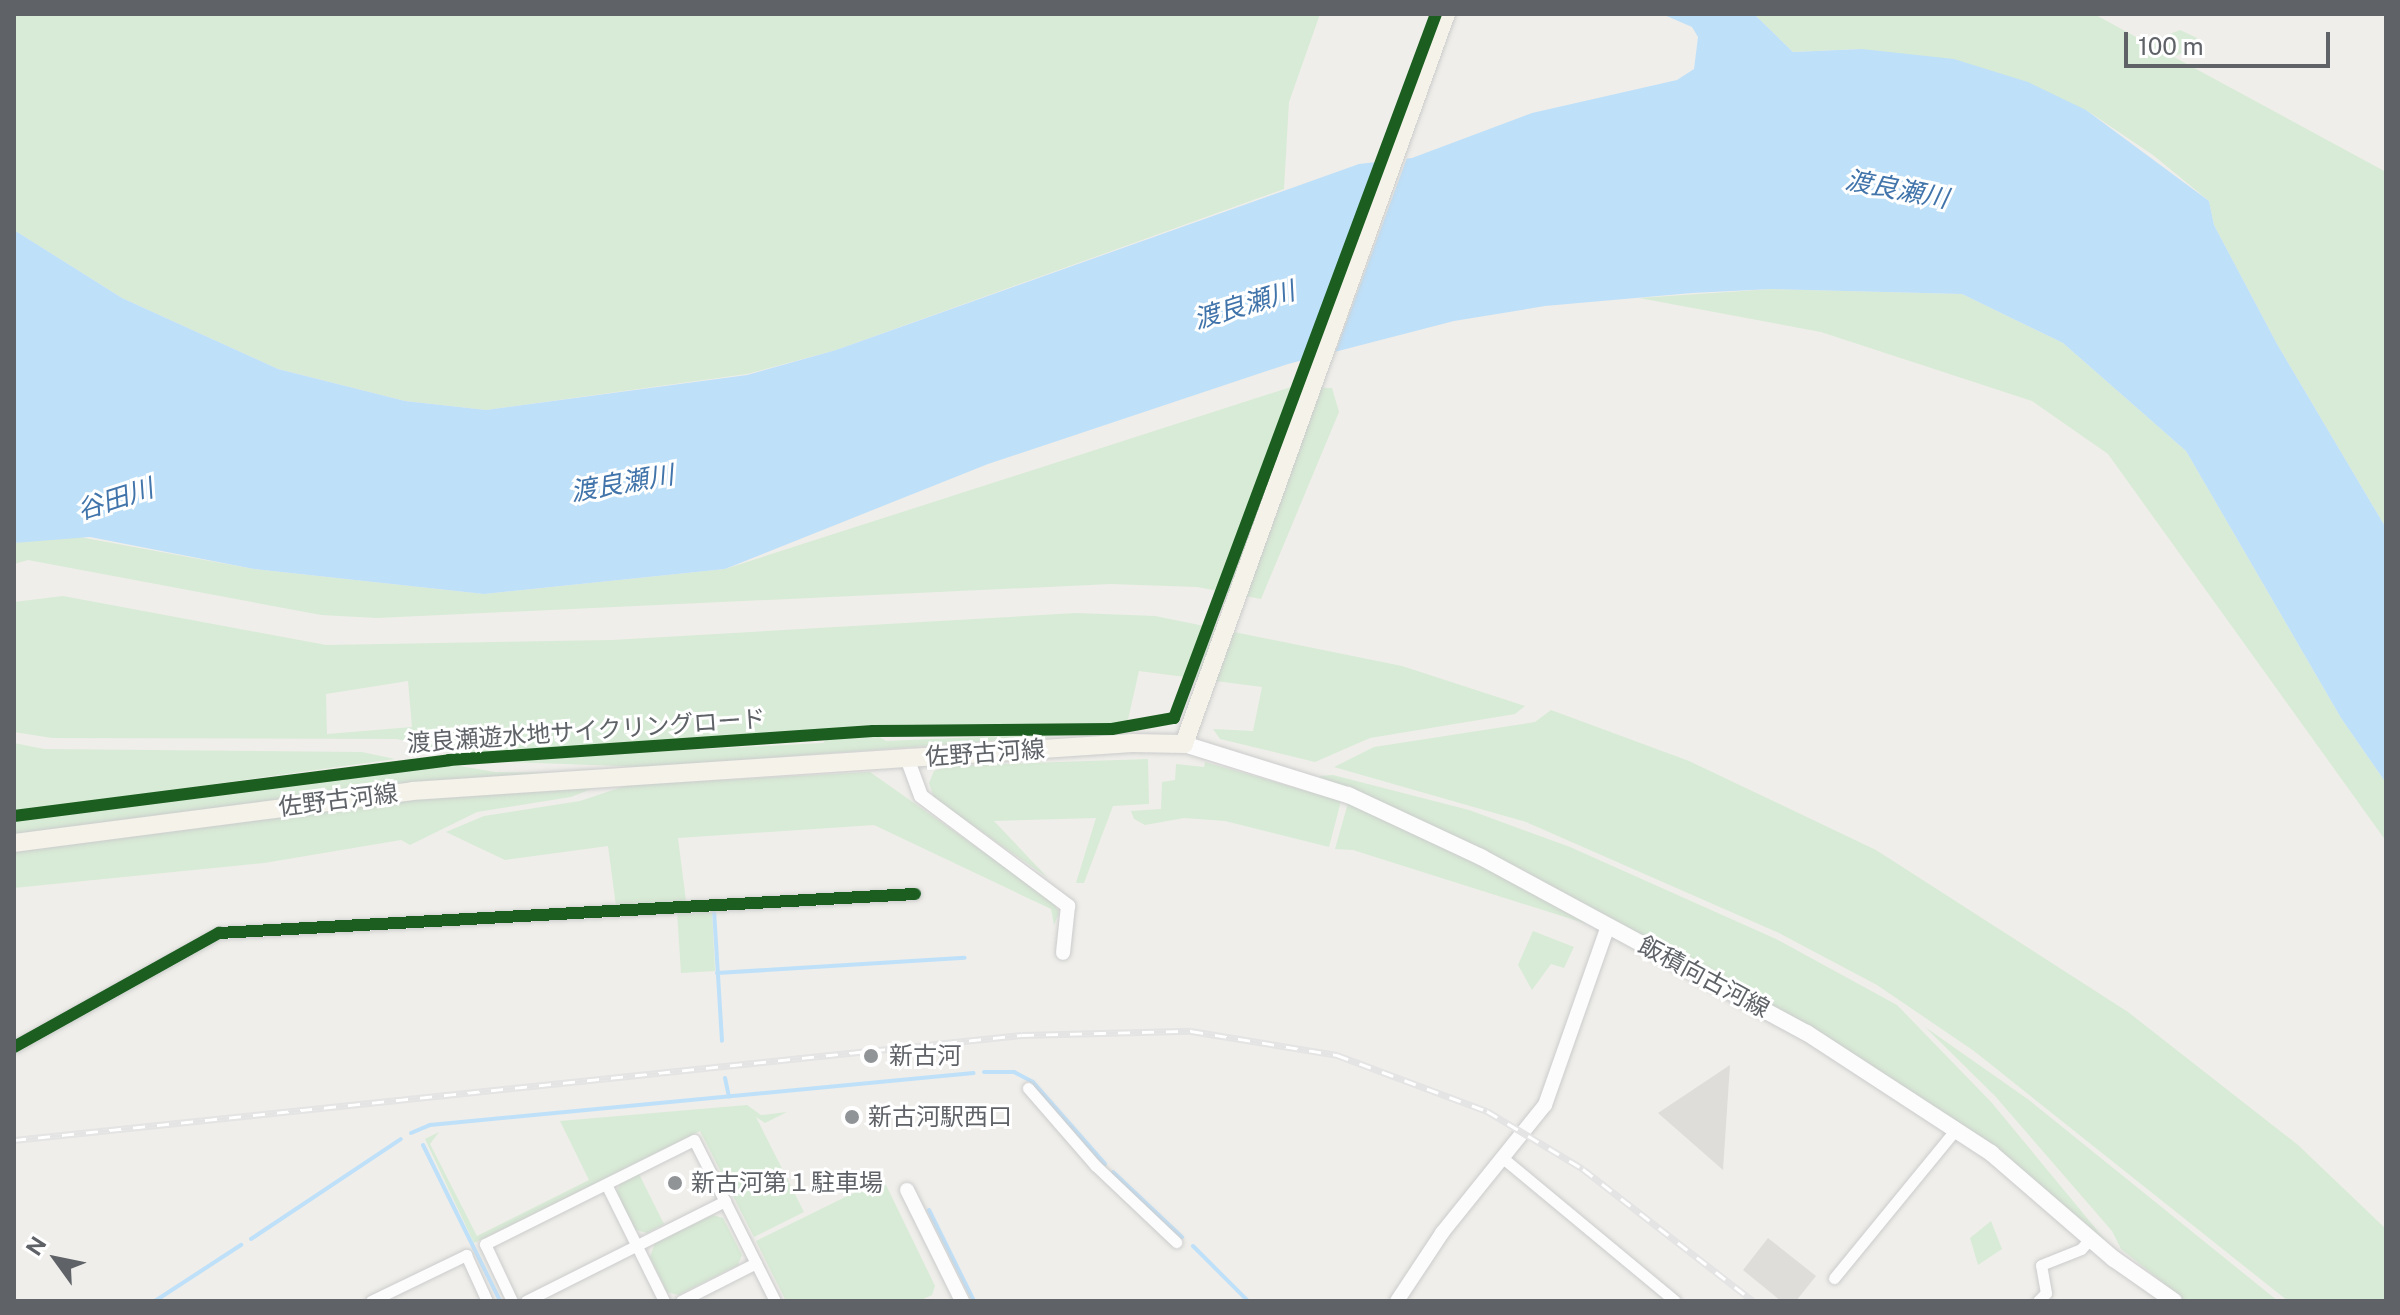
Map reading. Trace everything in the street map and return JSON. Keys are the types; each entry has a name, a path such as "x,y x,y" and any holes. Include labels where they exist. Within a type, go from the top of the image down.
{"main road":[{"path":"1184,744 1446,14"},
{"name":"佐野古河線","path":"14,843 412,791 907,758 1184,744"},
{"name":"飯積向古河線","path":"1184,744 1348,795 1481,857 1807,1033 1956,1129 2034,1185 2091,1238 2174,1301"}],"street":[{"path":"907,758 921,796 1068,906 1063,953"},
{"path":"14,1047 224,932 915,894"},
{"path":"1397,1301 1442,1233 1545,1105 1560,1075 1608,926"},
{"path":"1028,1088 1095,1165 1176,1242"},
{"path":"1834,1278 1956,1129"},
{"path":"512,1301 485,1244 694,1140 775,1301"},
{"path":"1504,1159 1675,1301"},
{"path":"606,1184 664,1301"},
{"path":"907,1190 960,1298 944,1301"},
{"path":"526,1301 725,1201"},
{"path":"2038,1301 2046,1293 2041,1265 2081,1249 2091,1238"},
{"path":"371,1301 466,1255 487,1301"},
{"path":"681,1301 756,1263"}],"shaded area":[{"path":"1730,1065 1723,1170 1658,1113"},
{"path":"1768,1238 1816,1276 1796,1301 1781,1301 1743,1270"}],"green space":[{"path":"14,14 1320,14 1289,102 1284,189 836,350 747,374 486,410 405,401 278,369 122,298 14,230"},
{"path":"1754,14 2094,14 2147,43 2180,30 2197,38 2195,46 2174,57 2386,172 2386,528 2277,344 2214,225 2209,201 2153,155 2086,110 1862,49 1793,52"},
{"path":"1772,289 1962,294 2063,343 2186,451 2341,718 2386,783 2386,841 2108,454 2032,401 1821,332 1639,298"},
{"path":"1291,387 1332,388 1339,412 1261,599 1197,587 1111,584 377,618 321,615 28,560 14,564 14,543 74,536 254,569 484,594 725,569"},
{"path":"63,596 326,645 612,640 1076,613 1155,616 1402,666 1525,706 1515,714 1370,738 1315,762 1220,739 1213,729 1253,731 1262,687 1139,671 1127,724 1114,726 831,731 465,757 397,739 52,738 14,732 14,602","holes":["408,681 412,727 327,734 326,694"]},
{"path":"1551,710 1689,761 1876,850 2128,1012 2298,1145 2386,1229 2386,1301 2288,1301 1974,1051 1877,985 1779,933 1526,822 1334,767 1374,747 1535,722"},
{"path":"1072,729 1110,732 648,767 476,761 823,743 830,736 875,734 886,741 1045,734"},
{"path":"14,743 44,749 362,752 395,759 14,812"},
{"path":"1148,759 1149,804 1113,806 1084,883 1076,883 1096,818 994,821 1048,878 934,798 929,783 934,771 948,766"},
{"path":"1205,762 1341,801 1329,847 1225,821 1184,818 1145,825 1134,819 1131,811 1161,809 1162,782 1175,780 1176,764 1204,767"},
{"path":"448,764 495,772 593,773 14,837 14,820"},
{"path":"870,772 1053,901 1059,913 1054,925 1051,909 874,825 678,838 686,901 616,906 608,846 505,860 446,832 484,816 580,801 628,785"},
{"path":"1333,775 1469,810 1570,847 1776,939 1897,1005 1992,1103 2106,1241 1986,1141 1820,1033 1519,868 1319,776"},
{"path":"599,786 571,797 477,812 410,845 401,840 264,863 14,888 14,852 429,797"},
{"path":"1348,803 1511,881 1587,924 1353,850 1335,849"},
{"path":"712,910 715,971 681,973 677,912"},
{"path":"1533,931 1574,947 1564,968 1551,964 1532,990 1518,965"},
{"path":"1925,1027 2029,1100 2278,1301 2186,1301 2121,1249 2112,1231 1995,1096"},
{"path":"747,1105 761,1115 787,1112 765,1123 756,1117 804,1212 754,1237 700,1131 474,1243 425,1139 439,1132 430,1144 477,1236 589,1180 560,1121"},
{"path":"639,1174 664,1224 647,1233 636,1230 616,1193 620,1184"},
{"path":"876,1182 886,1185 935,1286 932,1295 919,1301 786,1301 756,1241"},
{"path":"713,1215 723,1218 742,1255 738,1265 678,1295 667,1292 650,1257 655,1243"},
{"path":"1991,1221 2002,1249 1978,1265 1970,1238"}],"water":[{"path":"1662,14 1754,14 1793,52 1862,49 1954,59 2028,82 2086,110 2209,201 2214,225 2277,344 2386,528 2386,783 2341,718 2186,451 2063,343 1962,294 1772,289 1692,293 1545,306 1454,321 1288,364 988,464 725,569 484,594 254,569 90,537 14,543 14,230 122,298 278,369 405,401 486,410 747,375 836,350 1359,164 1412,158 1532,113 1677,80 1694,69 1698,37 1692,27"}],"pier":[{"path":"1408,155 1334,356 1305,364 1380,157"}],"waterway":[{"path":"714,910 722,1041"},
{"path":"717,973 965,958"},
{"path":"984,1072 1014,1072 1033,1082 1105,1164"},
{"path":"411,1133 430,1125 974,1073"},
{"path":"725,1078 729,1097"},
{"path":"251,1239 401,1139"},
{"path":"423,1145 500,1301"},
{"path":"1113,1172 1182,1237"},
{"path":"929,1210 974,1301"},
{"path":"155,1301 241,1245"},
{"path":"1193,1246 1248,1301"}],"railway":[{"path":"14,1140 1022,1035 1191,1031 1337,1055 1487,1111 1583,1169 1753,1301"}],"cycle path":[{"name":"渡良瀬遊水地サイクリングロード","path":"14,816 449,760 873,731 1112,729 1174,718 1436,14"},
{"path":"14,1047 219,933 915,894"}],"place":[{"name":"新古河","path":"871,1056"},
{"name":"新古河駅西口","path":"852,1117"},
{"name":"新古河第１駐車場","path":"675,1183"}],"water label":[{"name":"渡良瀬川","path":"1897,189"},
{"name":"渡良瀬川","path":"1244,305"},
{"name":"渡良瀬川","path":"622,483"},
{"name":"谷田川","path":"115,499"}]}
